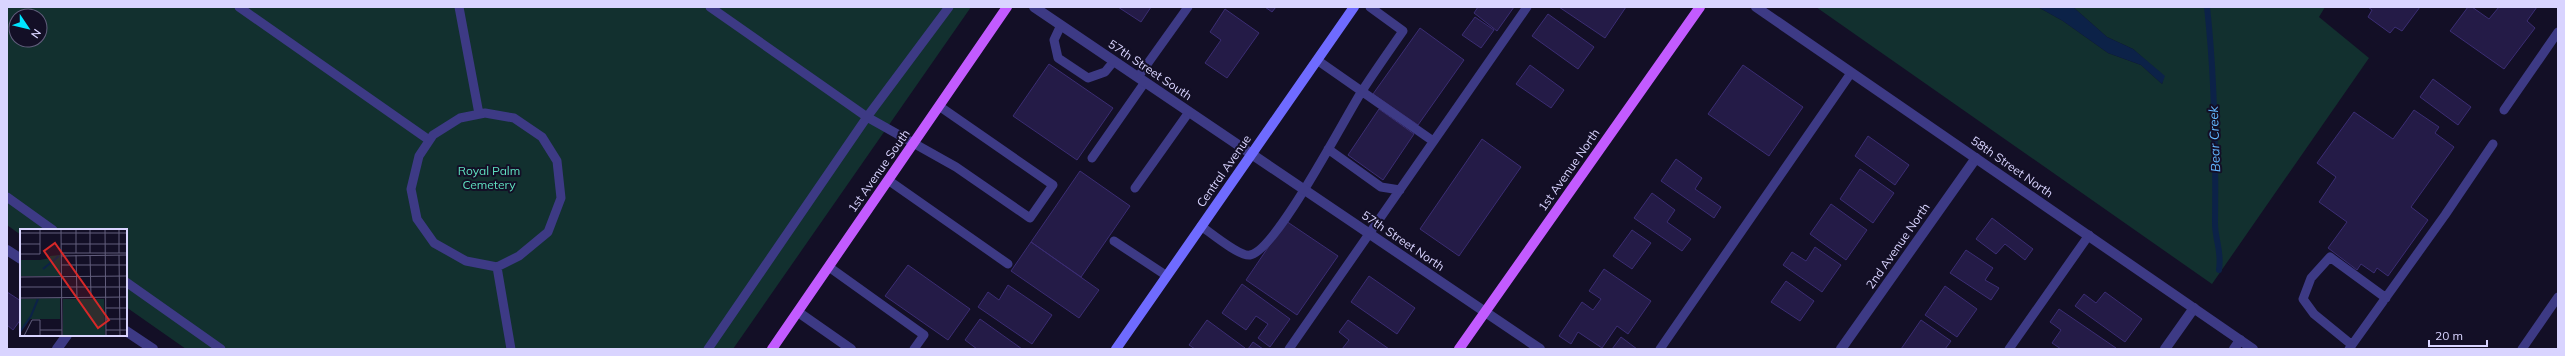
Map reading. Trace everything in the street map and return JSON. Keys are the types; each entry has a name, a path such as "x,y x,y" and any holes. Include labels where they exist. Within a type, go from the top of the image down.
{"main road":[{"name":"1st Avenue South","path":"772,349 1007,7"},
{"name":"Central Avenue","path":"1116,349 1354,7"},
{"name":"1st Avenue North","path":"1459,349 1700,7"}],"street":[{"name":"57th Street South","path":"1034,7 1252,154"},
{"name":"58th Street North","path":"1756,7 2253,349"},
{"name":"57th Street North","path":"1252,154 1540,349"},
{"name":"2nd Avenue North","path":"1841,349 1976,158"},
{"path":"7,250 20,258"},
{"path":"2165,349 2194,308"},
{"path":"798,312 851,349"},
{"path":"127,332 153,349"},
{"path":"57,349 66,336"},
{"path":"2234,349 2240,340"}],"lane":[{"path":"239,7 429,140"},
{"path":"460,7 479,114"},
{"path":"710,7 867,117 956,167 1030,218 1053,185 939,106"},
{"path":"708,349 867,117 949,7"},
{"path":"1092,158 1188,7"},
{"path":"1201,226 1243,254 1257,253 1267,243 1304,190 1361,92 1403,31 1370,7"},
{"path":"1289,349 1527,7"},
{"path":"1061,25 1054,40 1058,58 1088,78 1105,72 1114,61"},
{"path":"2504,110 2558,32"},
{"path":"1317,60 1433,141"},
{"path":"1660,349 1851,73"},
{"path":"1135,188 1189,112"},
{"path":"485,113 514,118 542,137 556,161 561,198 548,232 520,256 497,268 466,261 434,243 417,219 411,189 418,156 433,135 460,118 479,114 485,113"},
{"path":"2386,298 2330,257 2311,278 2303,299 2309,308 2351,347 2386,298 2493,144"},
{"path":"1328,149 1381,187 1400,190"},
{"path":"888,180 1008,264"},
{"path":"7,197 52,229"},
{"path":"2009,349 2089,236"},
{"path":"1114,241 1167,276"},
{"path":"829,266 924,335 914,349"},
{"path":"497,268 510,349"},
{"path":"127,283 221,349"},
{"path":"2522,349 2558,297"}],"green space":[{"name":"Royal Palm Cemetery","path":"7,7 971,7 733,349 186,349 127,308 127,229 20,229 20,234 7,225"},
{"path":"1816,7 2038,7 2063,21 2108,53 2141,65 2162,84 2164,76 2133,49 2107,37 2073,7 2325,7 2319,17 2369,58 2212,284"}],"water":[{"path":"2038,7 2073,7 2107,37 2133,49 2165,76 2162,84 2141,65 2108,53 2063,21"}],"building":[{"path":"1118,7 1151,7 1141,22"},
{"path":"1265,7 1276,7 1272,12"},
{"path":"1478,7 1514,7 1497,31 1474,13"},
{"path":"1559,7 1626,7 1605,38"},
{"path":"2368,7 2420,7 2402,31 2395,27 2390,33 2368,17 2372,10"},
{"path":"2468,7 2472,7 2489,19 2499,7 2537,7 2527,21 2535,28 2504,69 2450,31"},
{"path":"1225,9 1259,33 1227,78 1205,63 1221,40 1210,32"},
{"path":"1548,14 1594,47 1578,69 1532,36"},
{"path":"1475,17 1494,30 1481,48 1462,35"},
{"path":"1420,28 1464,60 1418,125 1373,94"},
{"path":"1049,64 1113,108 1077,160 1013,116"},
{"path":"1530,65 1564,90 1551,108 1516,84"},
{"path":"1743,65 1803,107 1769,156 1708,114"},
{"path":"2433,79 2471,107 2458,125 2420,97"},
{"path":"1379,109 1414,134 1383,180 1348,155"},
{"path":"2414,110 2439,127 2435,133 2454,147 2411,207 2428,220 2388,276 2377,268 2374,273 2361,264 2357,270 2328,248 2347,222 2319,202 2336,177 2317,163 2354,112 2393,139"},
{"path":"1868,136 1909,165 1895,185 1855,156"},
{"path":"1482,139 1521,167 1459,256 1420,229"},
{"path":"1676,159 1702,178 1695,189 1721,207 1714,218 1661,181"},
{"path":"1860,169 1894,193 1873,223 1840,199"},
{"path":"1080,171 1130,206 1081,277 1031,242"},
{"path":"1652,193 1675,210 1667,222 1691,239 1682,251 1634,218"},
{"path":"1831,204 1867,230 1846,260 1810,234"},
{"path":"1992,218 2033,249 2025,260 2005,244 1996,254 1976,239"},
{"path":"1286,221 1338,256 1297,315 1246,280"},
{"path":"1632,230 1651,243 1632,269 1613,256"},
{"path":"1031,242 1099,290 1079,318 1011,271"},
{"path":"1815,247 1841,265 1822,292 1783,265 1792,252 1806,261"},
{"path":"1966,250 1993,268 1985,280 1999,288 1991,300 1950,273"},
{"path":"908,265 970,309 948,340 885,296"},
{"path":"1604,269 1651,301 1628,334 1617,326 1602,348 1578,332 1571,344 1559,336 1582,302 1593,310 1601,299 1589,291"},
{"path":"1369,276 1415,308 1397,334 1351,302"},
{"path":"1786,281 1814,301 1800,321 1771,302"},
{"path":"1242,284 1290,319 1270,347 1258,338 1268,324 1256,316 1246,330 1222,313"},
{"path":"1008,285 1052,315 1032,344 978,307 988,292 999,300"},
{"path":"1945,286 1977,309 1957,337 1925,315"},
{"path":"7,292 20,300 20,320 13,330 7,325"},
{"path":"2105,292 2142,319 2125,342 2075,306 2084,294 2096,303"},
{"path":"2059,309 2116,349 2061,349 2052,343 2061,330 2050,322"},
{"path":"980,319 1022,349 977,349 965,340"},
{"path":"1207,320 1245,348 1195,349 1189,345"},
{"path":"1348,320 1389,349 1342,349 1349,340 1339,332"},
{"path":"1921,320 1951,341 1945,349 1901,349"},
{"path":"1621,337 1637,349 1612,349"},
{"path":"1253,342 1263,349 1248,349"}],"waterway":[{"name":"Bear Creek","path":"2207,7 2213,88 2215,223 2220,257 2219,270"}]}
